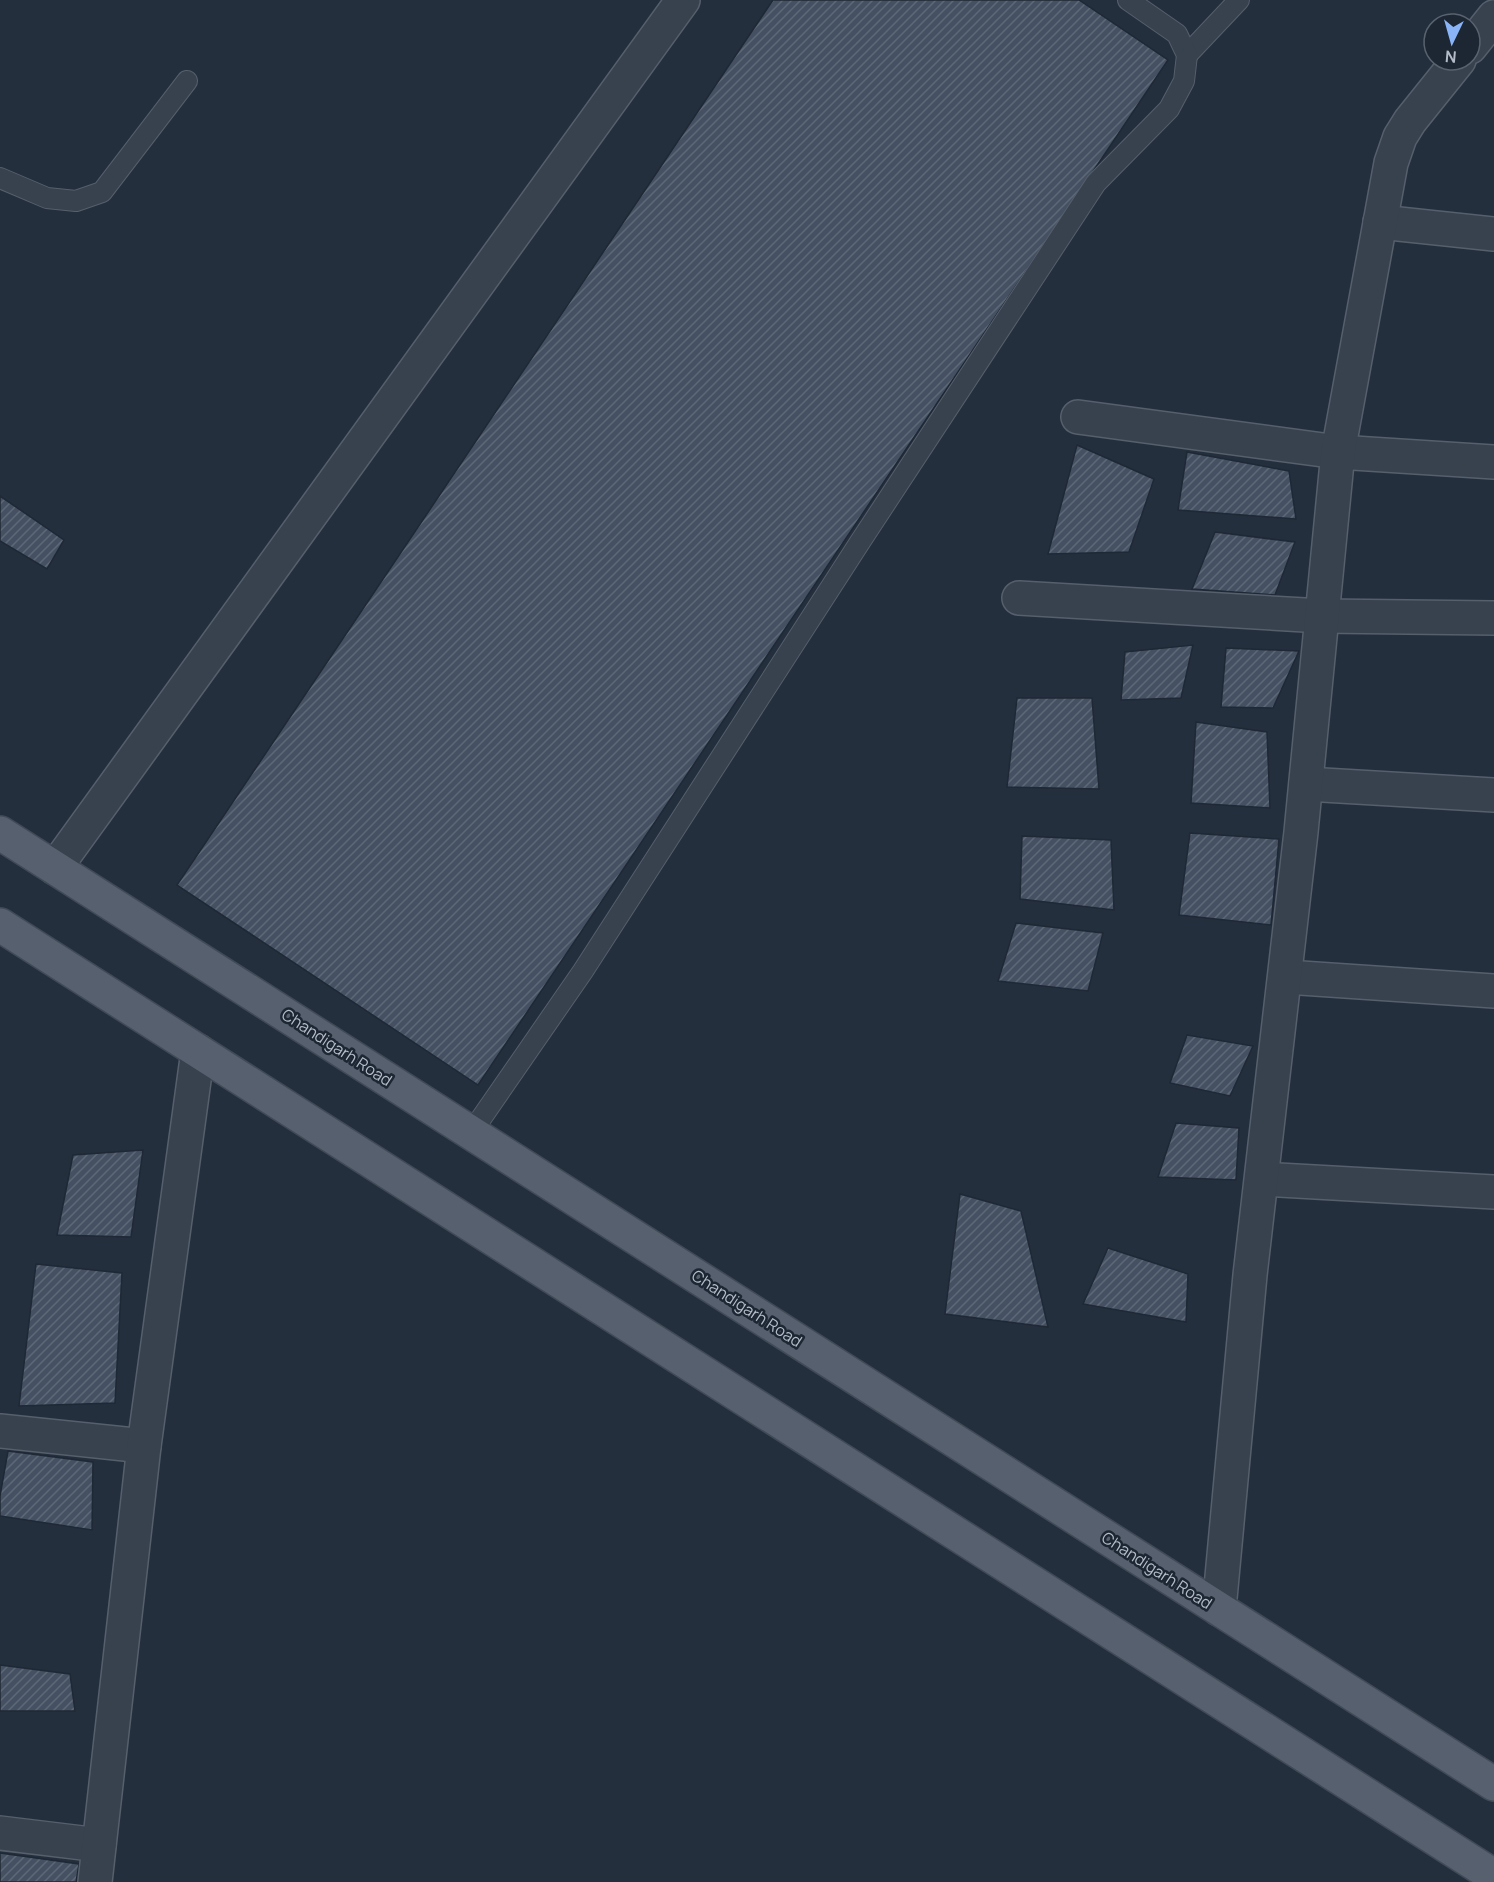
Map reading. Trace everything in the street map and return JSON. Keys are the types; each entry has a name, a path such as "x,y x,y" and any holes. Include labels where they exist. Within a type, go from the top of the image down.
{"main road":[{"name":"Chandigarh Road","path":"0,833 1494,1784"},
{"path":"0,925 1494,1876"}],"street":[{"path":"55,868 683,0"},
{"path":"1219,1609 1250,1275 1286,977 1338,452 1392,163 1400,137 1410,120 1449,72"},
{"path":"1380,222 1494,234"},
{"path":"1078,417 1338,452 1494,462"},
{"path":"1019,598 1322,616 1494,618"},
{"path":"1306,784 1494,795"},
{"path":"1286,977 1494,991"},
{"path":"95,1882 144,1446 198,1051"},
{"path":"1262,1179 1494,1192"},
{"path":"0,1431 144,1446"},
{"path":"0,1833 99,1845"}],"lane":[{"path":"471,1133 583,971 866,532 1096,183 1169,109 1184,81 1186,54 1177,33 1128,0"},
{"path":"1186,54 1239,0"},
{"path":"0,178 47,198 76,201 102,192 187,81"}],"building":[{"path":"773,0 1079,0 1168,60 478,1085 177,885"},
{"path":"1077,445 1154,479 1129,552 1048,554"},
{"path":"1187,452 1289,471 1296,519 1178,510"},
{"path":"0,496 64,540 47,569 0,541"},
{"path":"1215,532 1295,542 1275,595 1192,589"},
{"path":"1193,645 1181,698 1121,700 1125,652"},
{"path":"1226,648 1299,651 1273,708 1221,707"},
{"path":"1017,698 1092,698 1099,789 1007,787"},
{"path":"1196,722 1267,732 1270,808 1191,803"},
{"path":"1190,833 1279,839 1271,925 1179,915"},
{"path":"1022,836 1111,840 1114,910 1020,899"},
{"path":"1016,923 1103,933 1088,991 998,981"},
{"path":"1187,1035 1253,1046 1230,1096 1170,1083"},
{"path":"1176,1123 1239,1128 1236,1180 1158,1177"},
{"path":"143,1150 131,1237 57,1235 73,1155"},
{"path":"960,1194 1021,1211 1048,1327 945,1314"},
{"path":"1108,1248 1188,1274 1186,1322 1083,1304"},
{"path":"36,1264 122,1273 115,1403 19,1406"},
{"path":"8,1451 93,1462 92,1530 0,1516 0,1496"},
{"path":"0,1665 70,1674 75,1711 0,1711"},
{"path":"0,1853 79,1864 76,1882 0,1882"}]}
